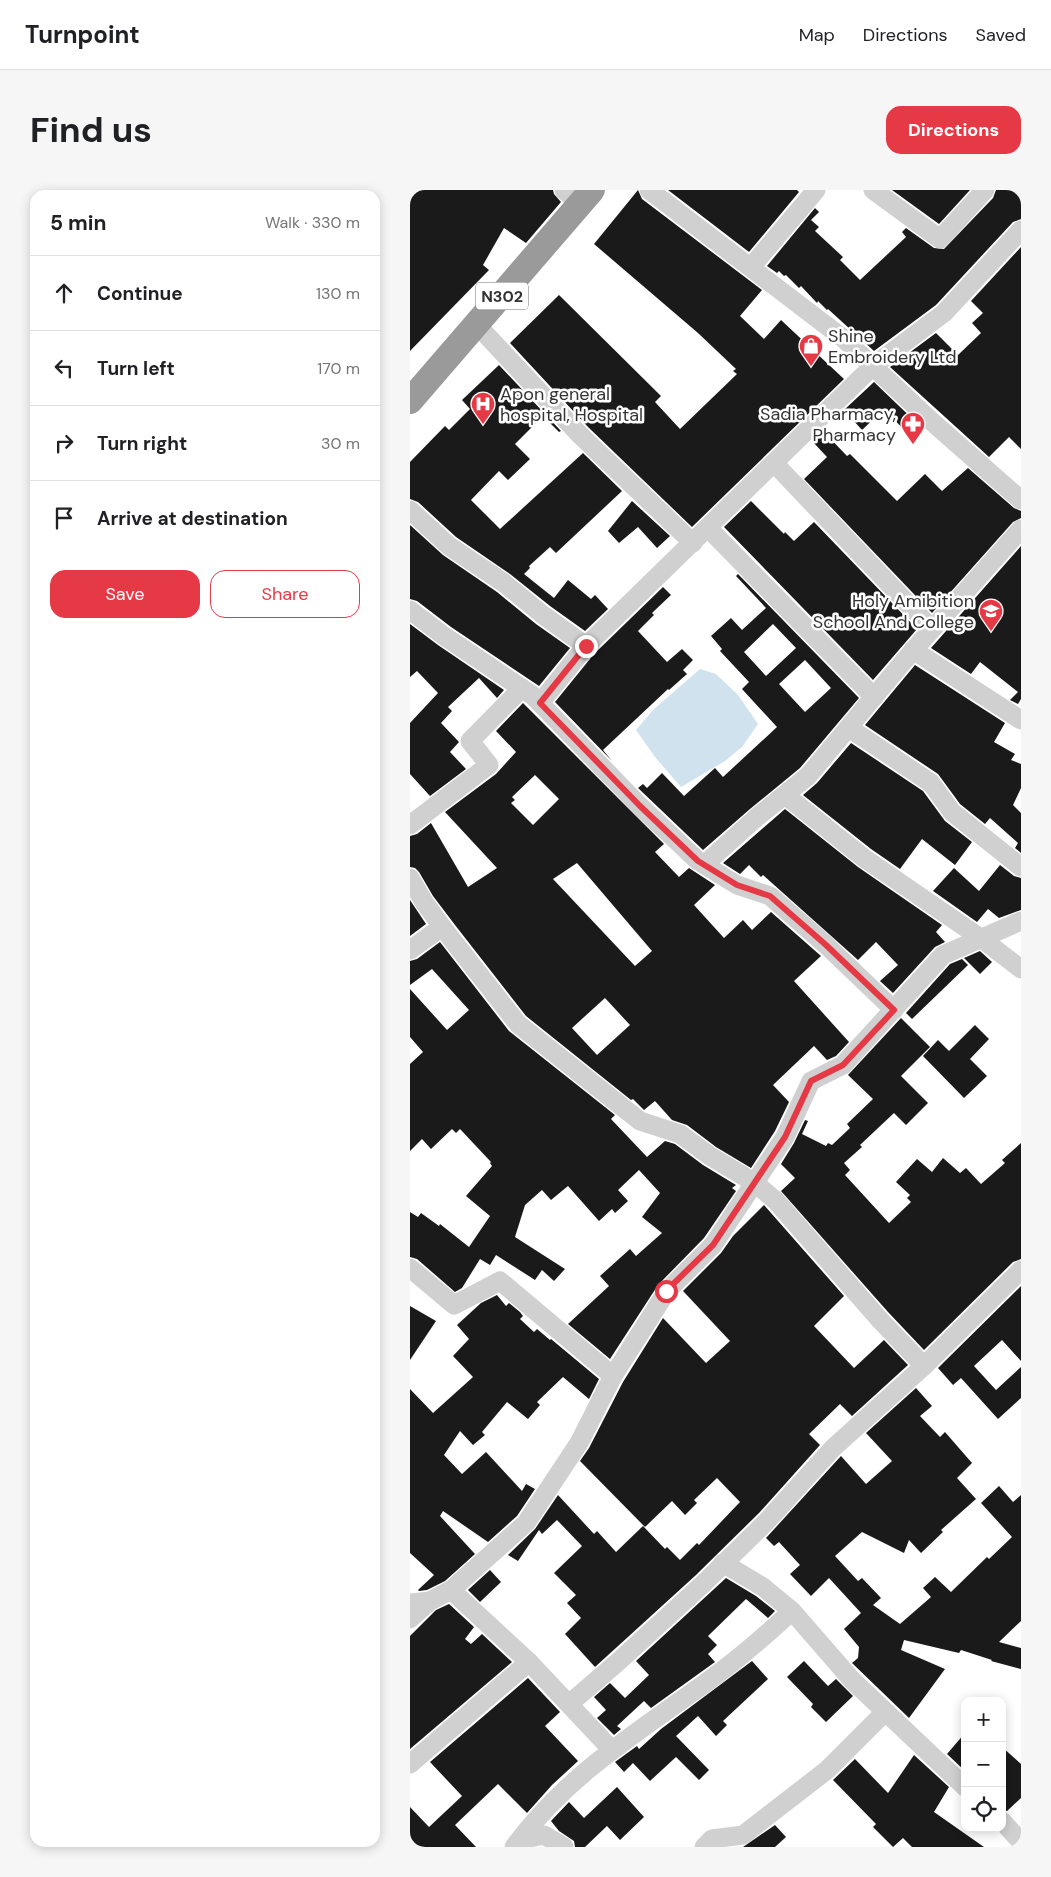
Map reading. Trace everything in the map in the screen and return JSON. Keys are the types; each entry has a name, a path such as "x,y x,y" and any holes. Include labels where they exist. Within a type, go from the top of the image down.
{"highway":[{"name":"N302","path":"410,401 477,325 579,195"}],"street":[{"path":"649,190 844,339 929,419 1021,500"},
{"path":"751,267 816,190"},
{"path":"873,190 940,239 985,190"},
{"path":"540,703 586,646 872,366 944,313 1021,230"},
{"path":"477,325 580,435 693,543"},
{"path":"774,463 932,629"},
{"path":"410,510 449,546 504,583 543,615 586,646"},
{"path":"708,528 874,697"},
{"path":"705,864 808,776 913,650 1021,528"},
{"path":"410,610 444,636 522,688 540,703 640,806 698,861 737,885 770,896 826,945 894,1010"},
{"path":"913,650 1021,720"},
{"path":"410,825 488,766 470,741 522,688"},
{"path":"849,728 931,783 952,812 1021,867"},
{"path":"785,795 864,858 982,939 1021,969"},
{"path":"410,878 442,927 518,1024 640,1121 680,1134 710,1156 755,1183 776,1201 880,1320 924,1366"},
{"path":"410,1619 430,1601 451,1590 526,1523 579,1443 612,1376 666,1291 713,1245 785,1137 811,1081 843,1065 943,955 1021,921"},
{"path":"410,950 442,927"},
{"path":"410,1268 422,1276 454,1305 500,1281 612,1376"},
{"path":"569,1704 626,1655 767,1521 833,1448 924,1366 1021,1270"},
{"path":"723,1563 763,1587 792,1611 852,1680 961,1783"},
{"path":"451,1590 529,1662 611,1749"},
{"path":"410,1603 430,1601"},
{"path":"517,1843 544,1810 611,1749 706,1683 762,1639 792,1611"},
{"path":"410,1764 529,1662"},
{"path":"704,1847 712,1838 743,1836 827,1770 885,1712"},
{"path":"1006,1825 1021,1842"},
{"path":"517,1843 544,1834 564,1847"}],"water":[{"path":"700,669 716,674 738,695 758,724 742,747 725,761 681,787 655,757 636,730 653,710"}],"building":[{"path":"415,190 553,190 561,202 526,243 504,228 483,265 489,270 410,351 410,197"},
{"path":"638,190 642,199 762,290 740,316 764,339 781,320 844,379 692,527 588,427 510,343 559,295 661,396 655,402 680,429 737,374 733,371 736,369 698,333 594,244"},
{"path":"668,190 797,190 799,192 749,252"},
{"path":"892,190 970,190 939,224"},
{"path":"996,190 1021,190 1021,219 1013,222 936,305 874,351 828,309 818,301 817,303 801,286 799,288 786,275 784,276 779,271 777,273 767,266 815,208 819,212 811,220 819,227 815,231 843,257 840,260 860,280 906,237 902,232 906,228 934,248 944,249 993,198"},
{"path":"1021,247 1021,449 1009,437 989,457 890,367 936,333 958,355 981,333 972,323 983,313 971,301"},
{"path":"499,365 561,431 559,432 543,416 515,444 530,459 508,480 499,471 471,500 500,529 583,453 622,491 556,553 550,547 529,566 530,568 524,574 554,598 568,580 591,599 595,595 608,609 585,631 510,574 456,537 418,502 410,499 410,462 445,426 449,430 470,409 462,400"},
{"path":"874,382 921,427 911,437 884,409 862,430 844,410"},
{"path":"823,431 847,456 850,454 897,501 925,474 942,491 968,468 1014,508 1021,511 1021,518 1013,522 932,613 804,479 827,457 812,441"},
{"path":"632,501 670,536 657,548 638,527 619,543 608,531"},
{"path":"751,501 784,534 785,532 794,541 814,522 917,629 873,680 724,527"},
{"path":"410,525 443,555 497,592 536,624 570,648 539,686 451,627 417,601 410,599"},
{"path":"1021,546 1021,699 1018,704 1010,700 1018,692 980,662 971,674 931,648"},
{"path":"738,574 859,698 800,768 703,850 638,788 643,784 647,788 662,773 684,796 715,768 723,777 777,727 742,689 749,682 720,651 722,649 711,636 731,618 742,630 766,608 736,576","holes":["773,624 796,648 766,676 744,652","805,660 831,688 805,712 779,684"]},
{"path":"663,587 671,595 652,613 654,615 638,631 667,662 682,649 693,660 683,670 687,674 668,689 603,750 612,761 555,702 594,654"},
{"path":"410,624 504,690 497,698 479,678 448,707 452,711 441,723 459,742 450,752 466,769 430,796 410,774 410,723 438,693 417,671 410,677"},
{"path":"915,665 1005,723 994,742 1015,754 1011,760 1021,764 1021,788 1013,805 1021,813 1021,853 1015,848 1018,843 990,818 985,824 960,804 938,774 865,725"},
{"path":"523,703 664,844 655,852 679,877 689,868 715,885 694,905 724,938 743,920 752,930 771,912 821,956 794,981 849,1042 836,1056 827,1060 814,1046 773,1085 789,1102 775,1131 751,1168 716,1147 687,1125 672,1120 655,1101 644,1110 633,1099 631,1100 526,1016 433,896 419,872 415,868 410,867 410,836 417,834 431,823 468,887 497,868 445,812 496,774 516,752 496,731","holes":["535,775 559,799 533,825 511,803 515,800 512,797","577,863 652,951 635,966 553,879","605,998 630,1025 597,1055 572,1028"]},
{"path":"851,743 923,791 945,821 972,842 955,865 922,839 900,869 871,849 803,795 817,783"},
{"path":"785,809 858,867 942,925 936,932 945,942 935,947 893,993 880,981 898,965 876,942 858,960 763,875 761,877 749,865 740,874 723,863"},
{"path":"1000,865 1014,876 1021,878 1021,910 999,918 988,909 977,922 933,891 954,868 979,891"},
{"path":"410,900 426,924 410,936"},
{"path":"440,942 509,1031 615,1115 611,1119 647,1157 665,1141 675,1144 703,1165 736,1185 732,1188 736,1191 704,1238 658,1285 610,1359 568,1324 609,1286 600,1276 630,1249 636,1256 662,1233 642,1217 660,1193 639,1170 618,1190 628,1201 615,1213 612,1209 599,1221 568,1186 551,1200 542,1190 525,1205 515,1237 565,1269 554,1281 542,1270 535,1280 496,1255 490,1265 480,1259 462,1288 455,1292 417,1259 410,1257 410,1212 418,1217 421,1213 439,1226 440,1224 469,1247 490,1216 466,1196 492,1166 491,1162 460,1129 456,1133 452,1129 431,1149 422,1139 410,1151 410,1064 423,1052 410,1037 410,989 447,1030 469,1010 432,969 410,985 410,961 417,959"},
{"path":"980,951 992,962 980,974 964,958"},
{"path":"962,959 968,965 912,1019 906,1013 950,964"},
{"path":"901,1018 930,1047 901,1076 928,1103 906,1125 894,1113 844,1163 850,1170 845,1175 889,1223 911,1202 907,1198 910,1195 896,1182 917,1159 932,1172 943,1158 960,1173 966,1168 981,1184 1005,1163 1002,1160 1021,1143 1021,1259 1013,1262 924,1350 781,1191 795,1178 781,1164 805,1120 808,1121 802,1134 826,1146 828,1143 832,1145 850,1128 847,1124 873,1099 848,1075"},
{"path":"975,1025 989,1039 970,1059 987,1076 964,1098 923,1056 938,1040 949,1051"},
{"path":"764,1205 844,1296 814,1326 854,1368 884,1340 908,1365 852,1416 840,1404 809,1434 820,1445 759,1513 696,1575 595,1667 565,1634 581,1618 567,1603 576,1595 554,1573 582,1546 557,1520 542,1534 539,1530 518,1561 508,1555 535,1529 558,1495 594,1534 597,1531 616,1552 643,1526 665,1549 667,1547 680,1560 697,1543 699,1545 740,1502 717,1478 694,1500 697,1503 685,1515 672,1501 645,1527 580,1461 589,1448 623,1382 663,1318 706,1363 730,1341 683,1291 721,1253 733,1236"},
{"path":"1021,1286 1021,1361 1002,1340 974,1366 996,1390 1021,1367 1021,1398 998,1419 961,1378 953,1385 938,1368"},
{"path":"497,1295 506,1306 509,1303 520,1312 523,1316 520,1319 534,1332 537,1329 551,1339 599,1379 589,1399 563,1377 537,1402 540,1405 528,1419 507,1402 482,1432 485,1435 473,1445 460,1431 444,1455 462,1474 486,1452 522,1491 526,1484 535,1489 517,1516 488,1542 443,1511 440,1516 475,1554 445,1581 427,1590 419,1591 434,1575 410,1553 410,1389 433,1413 473,1377 453,1356 469,1339 457,1325 481,1303"},
{"path":"410,1306 436,1321 410,1360"},
{"path":"916,1388 932,1406 920,1416 940,1437 945,1432 972,1463 957,1478 976,1499 941,1530 943,1532 921,1553 909,1540 904,1553 862,1532 835,1556 858,1581 862,1578 881,1598 873,1605 900,1624 931,1597 923,1588 935,1577 951,1592 987,1557 989,1559 1012,1537 981,1503 999,1486 1013,1502 1021,1495 1021,1621 999,1642 1021,1648 1021,1669 961,1650 959,1653 904,1640 901,1650 945,1669 909,1718 852,1663 858,1658 859,1647 844,1629 861,1613 829,1578 811,1596 790,1574 800,1565 779,1542 774,1546 766,1538 841,1456 866,1484 892,1461 866,1433"},
{"path":"490,1570 501,1582 480,1602 468,1590"},
{"path":"726,1578 756,1596 775,1611 768,1618 746,1599 708,1636 717,1645 708,1654 715,1662 651,1708 644,1701 617,1726 621,1729 614,1735 597,1718 606,1710 594,1697 610,1683 625,1698 649,1675 636,1661"},
{"path":"449,1604 474,1627 465,1639 471,1644 482,1634 512,1662 410,1749 410,1636 436,1610"},
{"path":"752,1661 768,1679 723,1721 727,1725 716,1736 698,1716 676,1736 709,1770 699,1780 676,1757 650,1781 633,1763 624,1772 615,1762 637,1746 639,1749 661,1729"},
{"path":"804,1661 828,1686 836,1679 853,1696 826,1722 811,1707 813,1704 787,1677"},
{"path":"528,1678 560,1712 545,1726 578,1761 552,1785 527,1813 498,1784 455,1825 476,1847 410,1847 410,1807 429,1827 462,1796 430,1762"},
{"path":"961,1738 961,1767 947,1754"},
{"path":"1006,1751 1021,1764 1021,1798 1007,1811"},
{"path":"914,1755 949,1787 934,1812 984,1847 912,1847 903,1838 893,1847 873,1827 876,1824 833,1780 855,1759 888,1793"},
{"path":"617,1787 644,1817 620,1840 607,1826 585,1847 575,1847 574,1841 559,1831 551,1821 569,1802 584,1818"},
{"path":"775,1825 786,1837 775,1847 743,1847"}],"place":[{"name":"Shine Embroidery Ltd","path":"811,367"},
{"name":"Apon general hospital, Hospital","path":"483,425"},
{"name":"Sadia Pharmacy, Pharmacy","path":"913,445"},
{"name":"Holy Amibition School And College","path":"991,632"}],"route":[{"path":"586,646 540,703 640,806 698,861 737,885 770,896 826,945 894,1010 843,1065 811,1081 785,1137 713,1245 666,1291"}]}
